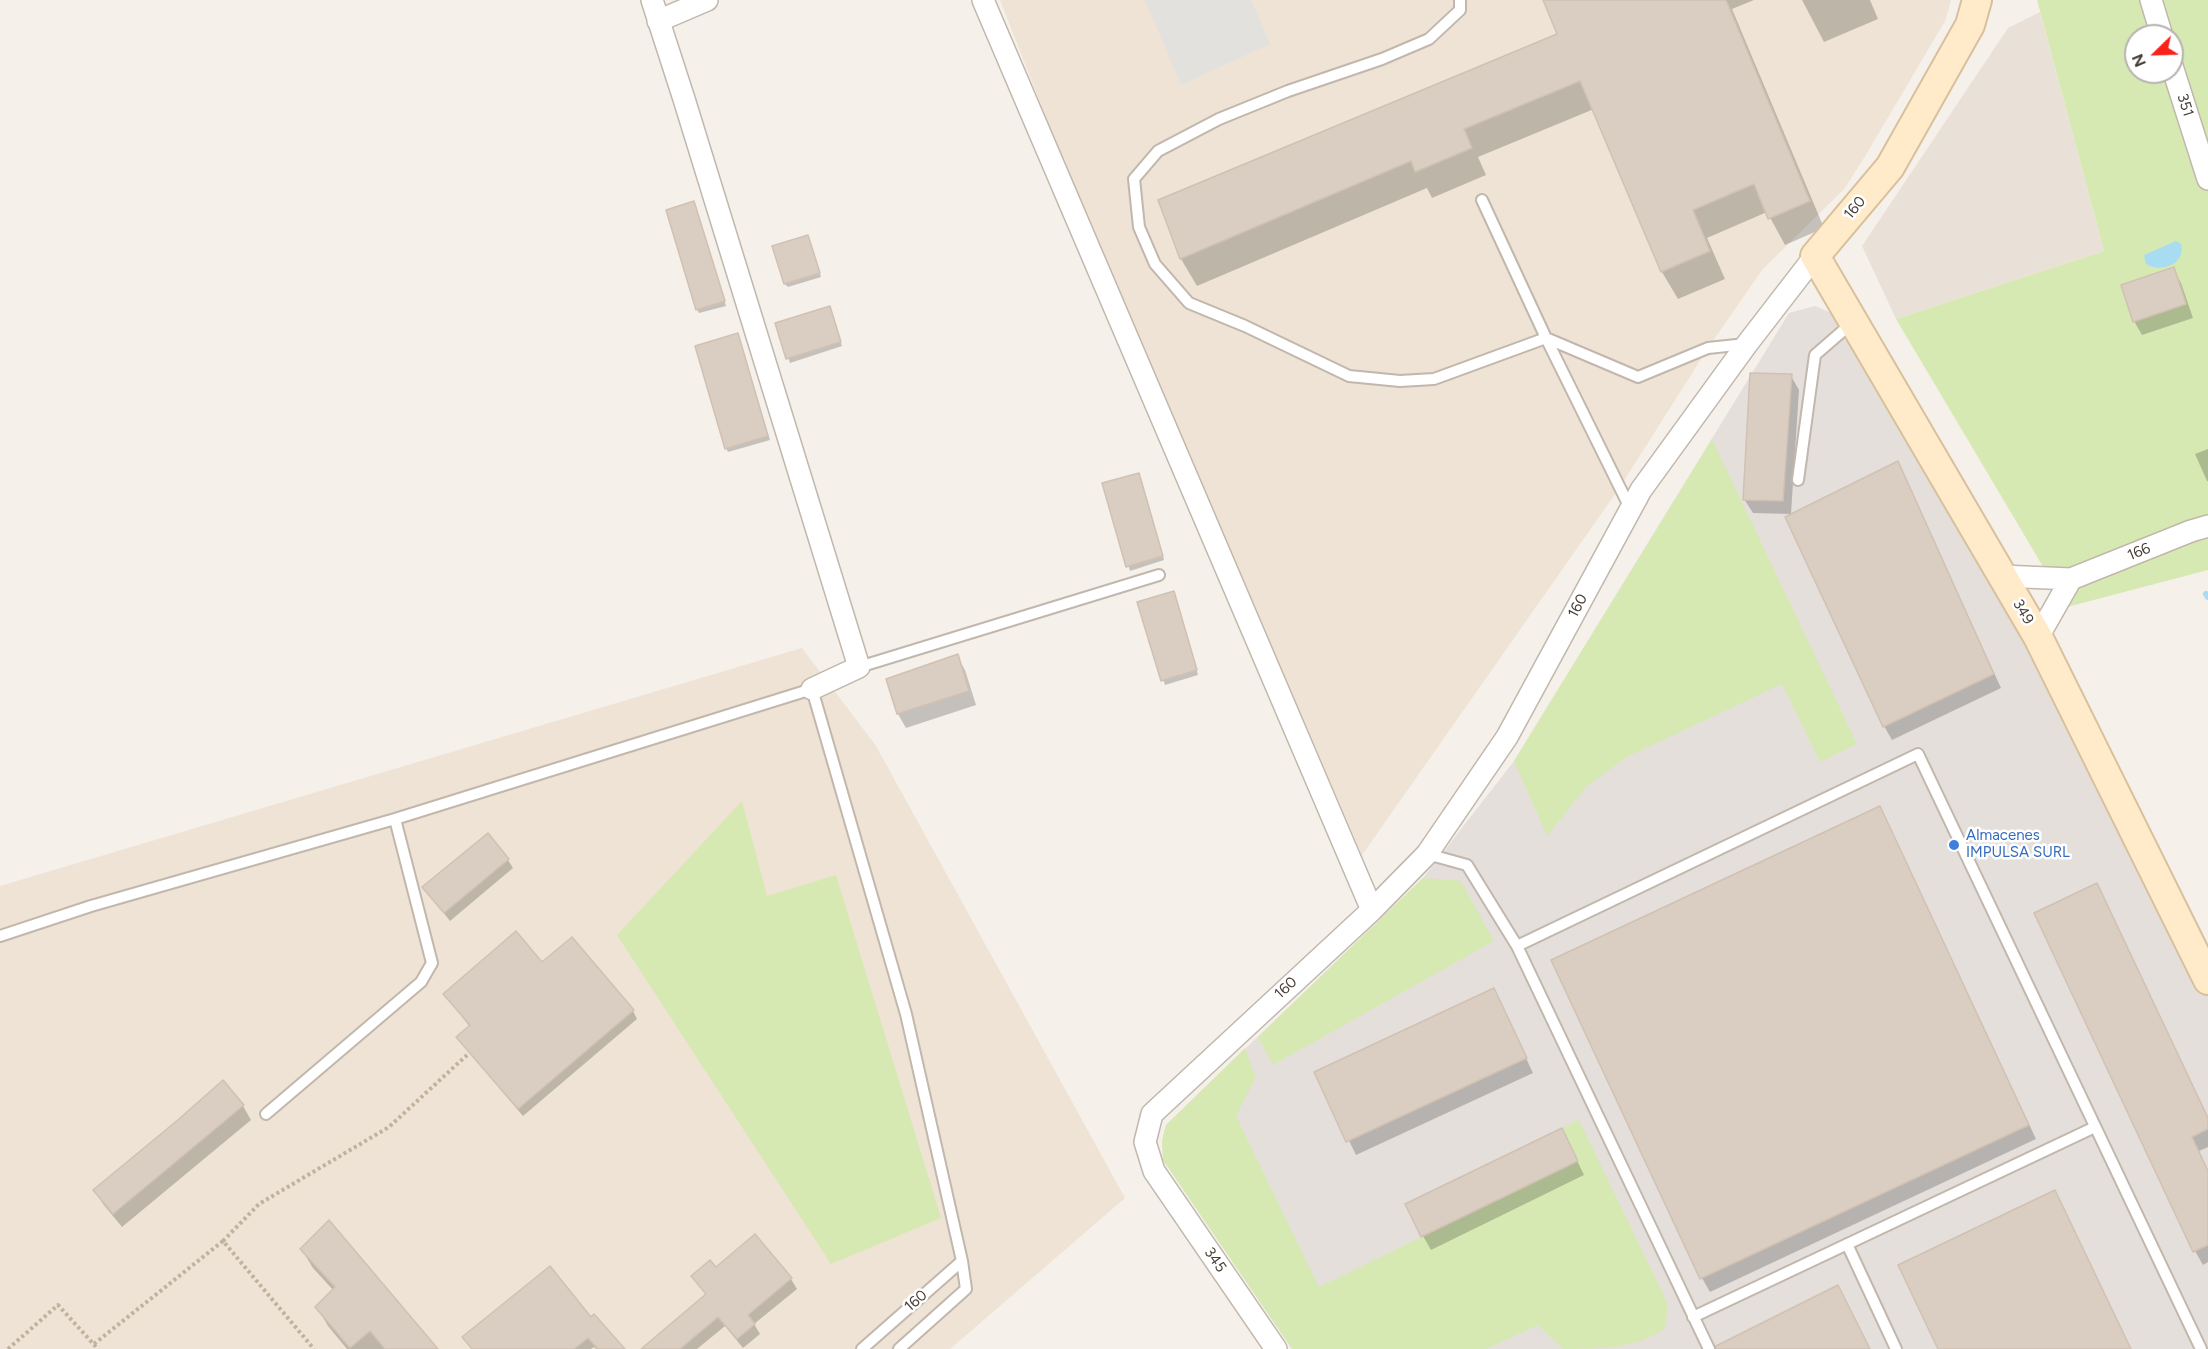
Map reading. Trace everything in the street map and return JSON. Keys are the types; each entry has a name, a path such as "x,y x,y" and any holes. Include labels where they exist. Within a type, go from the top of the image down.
{"street":[{"path":"652,0 859,667 812,689"},
{"path":"658,21 706,0"},
{"path":"983,0 1372,910"},
{"name":"160","path":"1154,1171 1145,1142 1152,1114 1372,910 1427,854 1508,737 1630,508 1747,344 1815,256 1890,167 1970,25 1977,0"},
{"path":"2151,0 2158,24"},
{"name":"351","path":"2178,84 2208,179"},
{"name":"349","path":"1815,256 2038,637 2208,980"},
{"name":"166","path":"2002,576 2071,579 2208,526"},
{"path":"2038,637 2071,579"},
{"name":"345","path":"1154,1171 1276,1349"}],"lane":[{"path":"1460,0 1460,10 1429,39 1382,59 1288,91 1219,119 1158,150 1134,179 1139,227 1155,264 1189,303 1245,326 1349,376 1400,381 1434,379 1546,338 1638,377 1708,348 1747,344"},
{"path":"1482,200 1546,338 1630,508"},
{"path":"1798,480 1815,355 1853,322"},
{"path":"859,667 1159,575"},
{"path":"0,936 91,906 395,819 812,689 906,1014 962,1261"},
{"path":"1517,946 1918,754 2201,1349"},
{"path":"266,1114 421,982 432,963 395,819"},
{"path":"1427,854 1467,865 1517,946 1709,1349"},
{"path":"1693,1317 2096,1127"},
{"path":"1847,1244 1896,1349"},
{"name":"160","path":"862,1349 962,1261"},
{"name":"160","path":"899,1349 966,1289 962,1261"}],"path":[{"path":"94,1344 223,1241 259,1204 389,1127 467,1055"},
{"path":"223,1241 314,1349"},
{"path":"8,1349 58,1305 98,1349"}],"shaded area":[{"path":"1000,0 1951,0 1945,21 1844,189 1762,270 1708,348 1620,487 1362,855 1067,171"},
{"path":"1145,0 1251,0 1270,44 1181,85"},
{"path":"2040,12 2104,251 1896,319 1862,246 2008,28"},
{"path":"1815,306 1853,322 2020,607 2208,991 2208,1349 1292,1349 1163,1160 1162,1141 1166,1125 1423,878 1514,761 1789,313"},
{"path":"802,648 876,746 1125,1198 950,1349 0,1349 0,886"}],"green space":[{"path":"2037,0 2208,0 2208,570 2067,607 1896,319 2104,251"},
{"path":"1712,439 1857,744 1820,762 1782,684 1627,757 1587,786 1547,836 1514,761"},
{"path":"742,801 767,896 836,875 941,1218 831,1264 617,935"},
{"path":"1423,878 1461,881 1494,941 1273,1065 1258,1037"},
{"path":"1245,1048 1256,1077 1236,1116 1319,1287 1577,1161 1562,1128 1579,1120 1668,1304 1665,1328 1630,1344 1590,1349 1563,1349 1538,1325 1486,1349 1292,1349 1163,1160 1162,1141 1166,1125"}],"water":[{"path":"2176,241 2181,244 2182,251 2176,262 2158,268 2146,264 2144,255"}],"building":[{"path":"1543,0 1726,0 1810,201 1768,219 1754,184 1693,210 1710,251 1661,272 1580,81 1464,129 1472,148 1415,172 1411,161 1180,259 1158,200 1557,34"},
{"path":"694,201 725,301 696,310 666,210"},
{"path":"808,235 820,273 784,284 772,246"},
{"path":"2174,267 2186,304 2133,322 2121,285"},
{"path":"830,306 841,342 786,359 775,323"},
{"path":"738,333 768,436 725,449 695,346"},
{"path":"1750,373 1792,374 1783,501 1743,500"},
{"path":"1898,461 1994,674 1883,727 1785,517"},
{"path":"1139,473 1163,556 1126,567 1102,483"},
{"path":"1174,591 1197,670 1161,681 1137,602"},
{"path":"958,654 969,691 897,714 886,679"},
{"path":"1880,806 2029,1125 1700,1279 1551,960"},
{"path":"488,833 509,859 444,913 422,887"},
{"path":"2097,883 2208,1118 2208,1129 2192,1137 2208,1171 2208,1245 2193,1252 2034,913"},
{"path":"516,931 542,962 572,937 634,1010 518,1109 456,1037 470,1025 443,994"},
{"path":"1494,988 1527,1058 1346,1142 1314,1072"},
{"path":"223,1080 244,1105 113,1214 93,1190"},
{"path":"1562,1128 1578,1161 1421,1237 1405,1204"},
{"path":"2055,1190 2131,1349 1938,1349 1898,1265"},
{"path":"329,1220 438,1349 385,1349 370,1331 350,1348 315,1307 335,1287 300,1249"},
{"path":"755,1234 792,1278 748,1315 755,1324 737,1339 718,1317 680,1349 641,1349 706,1294 691,1276 710,1260 716,1267"},
{"path":"550,1266 591,1317 594,1314 625,1349 598,1349 588,1338 574,1349 472,1349 462,1337"},
{"path":"1838,1285 1870,1349 1716,1349 1716,1346"}],"place":[{"name":"Almacenes IMPULSA SURL","path":"1954,845"}]}
